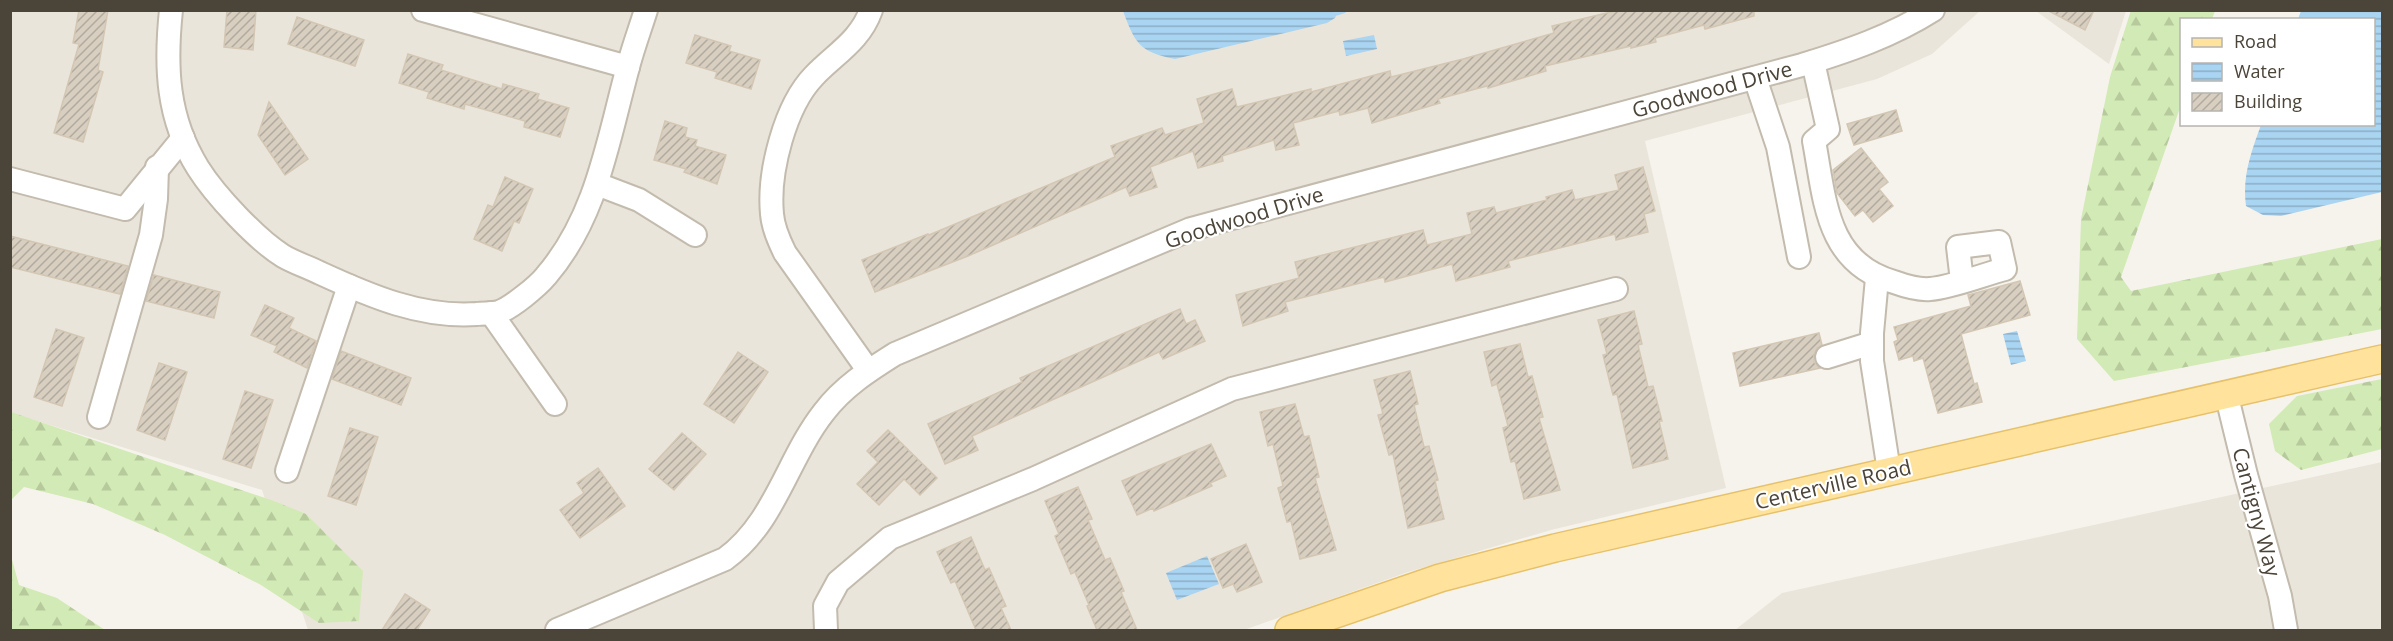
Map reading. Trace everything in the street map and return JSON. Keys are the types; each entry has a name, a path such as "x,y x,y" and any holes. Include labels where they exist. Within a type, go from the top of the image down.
{"main road":[{"name":"Centerville Road","path":"1289,630 1440,578 1555,548 2382,359"}],"street":[{"path":"171,10 168,81 173,109 183,138 198,168 218,194 249,227 282,256 349,286 387,302 409,308 458,315 501,312 545,277 584,218 597,184 628,67 646,10"},
{"path":"423,10 628,67"},
{"path":"868,370 784,253 776,235 772,214 773,174 782,136 800,95 814,76 855,39 872,10"},
{"name":"Goodwood Drive","path":"557,630 725,559 742,547 759,527 796,457 823,414 843,390 868,370 895,354 1191,229 1813,62 1862,46 1909,25 1933,10"},
{"path":"1813,62 1828,129 1814,141 1834,233 1847,254 1863,270 1877,278 1906,286 1929,289 1962,281"},
{"path":"1755,78 1778,147 1799,257"},
{"path":"10,179 125,209 183,138"},
{"path":"99,417 151,236 157,167"},
{"path":"597,184 639,200 695,235"},
{"path":"1791,217 1827,206"},
{"path":"1877,278 1872,361 1889,471"},
{"path":"287,471 349,286"},
{"path":"826,630 825,606 838,582 890,538 1033,479 1232,389 1616,289"},
{"path":"491,313 555,404"},
{"path":"1827,357 1872,343"},
{"name":"Cantigny Way","path":"2226,393 2280,596 2286,630"},
{"path":"825,606 837,630"}],"shaded area":[{"path":"10,11 1980,11 1932,54 1877,79 1645,141 1726,488 1551,530 1408,572 1244,630 308,630 262,490 11,413"},
{"path":"2036,11 2126,11 2109,64"},
{"path":"2382,462 2382,630 1735,630 1782,593"}],"green space":[{"path":"2131,10 2215,11 2212,18 2180,18 2180,108 2121,277 2131,291 2382,239 2382,329 2114,381 2077,339 2081,219 2110,77"},
{"path":"2382,379 2382,449 2301,470 2275,451 2269,424 2297,396"},
{"path":"11,412 274,501 306,514 363,571 359,621 319,623 261,585 165,535 93,504 24,487 11,500"},
{"path":"11,556 19,585 57,598 105,630 11,630"}],"water":[{"path":"1123,11 1338,11 1335,18 1327,23 1175,59 1153,53 1140,44 1131,31"},
{"path":"2301,11 2382,11 2382,192 2281,216 2263,215 2246,206 2245,195 2248,165 2261,126 2375,126 2375,18 2298,18"},
{"path":"1374,35 1377,49 1346,56 1343,41"},
{"path":"2017,331 2026,361 2011,365 2003,334"},
{"path":"1207,556 1219,584 1177,600 1166,573"}],"building":[{"path":"79,10 108,10 98,70 103,72 83,142 54,133 79,44 73,43"},
{"path":"227,10 256,10 253,50 224,47"},
{"path":"1619,10 1754,10 1754,16 1705,29 1704,25 1655,38 1656,42 1545,66 1546,71 1488,88 1487,86 1438,99 1440,103 1372,123 1368,108 1340,115 1339,111 1293,123 1299,145 1276,150 1274,140 1222,156 1223,161 1198,168 1193,151 1150,167 1157,187 1130,196 1126,187 968,256 875,292 862,260 929,235 1115,157 1111,146 1162,128 1165,135 1204,123 1197,99 1232,89 1237,107 1311,89 1311,92 1390,71 1391,77 1554,33 1552,26"},
{"path":"2047,10 2094,10 2085,30"},
{"path":"297,17 364,40 355,66 288,44"},
{"path":"695,35 731,46 729,51 760,60 751,89 715,78 717,72 686,63"},
{"path":"408,54 443,65 441,70 502,89 503,84 539,94 537,99 569,108 560,137 524,127 525,121 465,104 464,109 427,98 429,92 399,83"},
{"path":"269,102 308,159 285,175 258,135"},
{"path":"1896,110 1902,131 1854,145 1847,124"},
{"path":"665,121 687,128 685,137 697,140 695,146 726,155 717,184 684,172 686,169 654,160"},
{"path":"1861,148 1888,182 1879,189 1893,206 1873,222 1863,210 1855,216 1837,193 1833,170"},
{"path":"1643,167 1655,211 1644,214 1648,232 1616,240 1615,234 1508,261 1510,267 1456,281 1452,264 1385,282 1384,277 1285,302 1288,311 1243,326 1236,295 1299,278 1295,262 1423,230 1427,245 1472,234 1467,213 1494,207 1496,213 1547,200 1546,197 1572,190 1575,200 1619,190 1615,175"},
{"path":"505,177 533,189 519,223 514,221 502,251 474,239 488,205 493,207"},
{"path":"10,236 128,266 120,294 10,267"},
{"path":"154,275 220,292 214,318 146,301"},
{"path":"2020,281 2030,315 1961,334 1974,384 1977,383 1982,402 1938,413 1923,358 1914,361 1913,356 1899,360 1894,342 1898,340 1894,327 1971,306 1968,295"},
{"path":"265,305 294,318 289,328 316,341 307,368 274,352 277,346 251,335"},
{"path":"1180,309 1186,324 1195,320 1205,341 1163,359 1159,352 972,436 978,450 945,464 928,424 1022,382 1020,378"},
{"path":"1634,311 1642,344 1638,345 1648,387 1653,386 1668,459 1633,468 1617,394 1613,395 1603,355 1607,354 1598,320"},
{"path":"56,329 84,338 62,406 34,397"},
{"path":"1819,333 1822,345 1817,348 1814,362 1820,368 1740,386 1733,353"},
{"path":"1520,344 1528,377 1532,376 1543,417 1539,418 1560,490 1524,499 1515,461 1511,462 1503,428 1508,426 1497,384 1492,386 1484,352"},
{"path":"341,351 411,378 401,405 332,379"},
{"path":"738,352 768,372 734,423 704,404"},
{"path":"159,363 187,372 165,440 137,430"},
{"path":"1410,371 1418,404 1414,405 1424,447 1429,446 1438,480 1435,481 1444,519 1408,528 1393,454 1389,455 1378,415 1383,414 1374,380"},
{"path":"245,391 273,400 251,468 223,459"},
{"path":"1295,404 1304,437 1309,436 1319,477 1315,478 1336,550 1300,559 1291,521 1287,522 1278,488 1283,486 1273,444 1268,446 1260,412"},
{"path":"350,428 378,437 356,505 328,496"},
{"path":"888,430 937,478 920,495 904,479 879,505 857,484 878,462 867,451"},
{"path":"682,433 706,454 674,490 649,469"},
{"path":"1211,444 1226,476 1210,483 1212,486 1154,511 1153,508 1137,515 1122,481"},
{"path":"598,468 625,506 580,538 560,510 584,493 577,483"},
{"path":"1078,487 1092,519 1088,520 1105,560 1110,558 1137,630 1097,630 1075,572 1071,574 1055,536 1059,534 1045,501"},
{"path":"971,537 985,570 989,568 1006,606 1001,608 1011,630 976,630 955,581 951,583 937,552"},
{"path":"1246,544 1262,582 1237,592 1233,584 1223,588 1211,559"},
{"path":"405,594 430,610 417,630 382,630"}],"waterway":[{"path":"1337,12 1343,10"}]}
